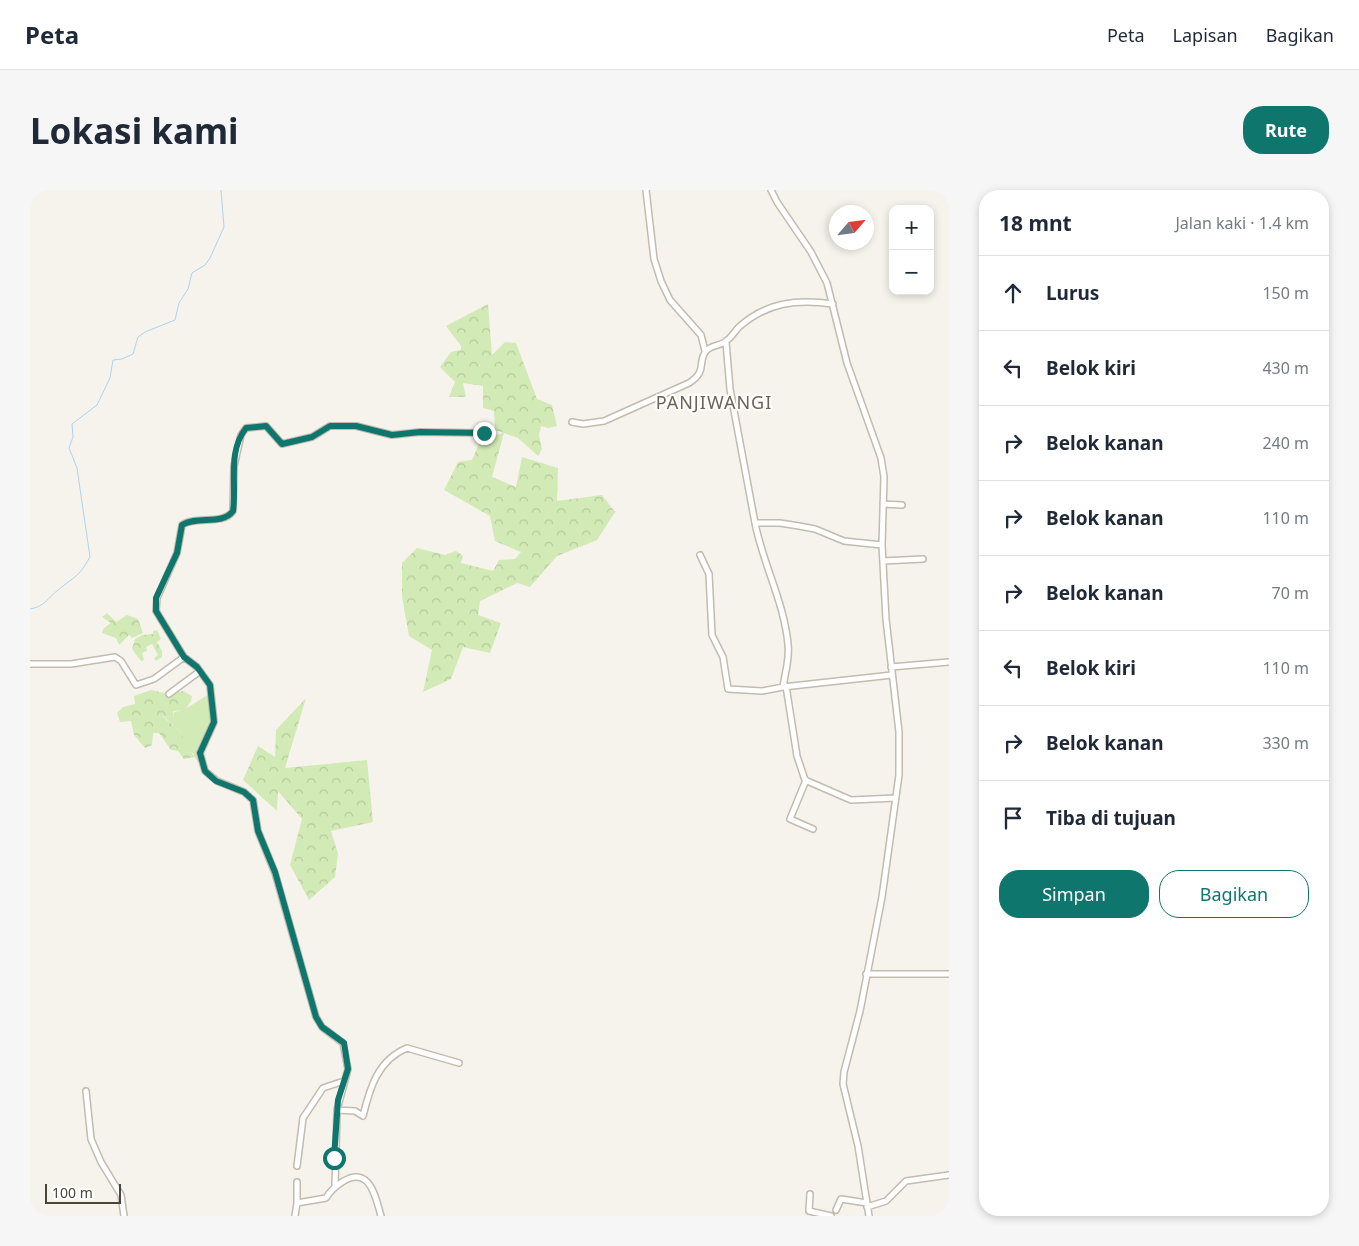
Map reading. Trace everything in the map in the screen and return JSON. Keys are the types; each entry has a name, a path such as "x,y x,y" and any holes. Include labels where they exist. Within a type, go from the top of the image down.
{"street":[{"path":"572,422 583,424 604,421 689,383 699,374 705,351 701,335 670,300 661,280 654,259 646,190"},
{"path":"772,190 777,202 812,253 827,282 847,363 882,460 884,478 882,545 886,619 899,732 900,775 882,897 860,1011 844,1072 844,1084 858,1146 869,1216"},
{"path":"705,351 726,342 749,319 774,306 798,301 833,304"},
{"path":"726,342 730,390 755,524 781,609 788,639 788,657 784,686 802,775 806,780 851,800 896,798"},
{"path":"335,1186 336,1110 348,1069 344,1043 322,1027 316,1017 275,872 258,831 256,806 244,792 216,781 201,765 201,748 212,727 214,713 210,685 200,671 184,657 158,616 156,598 177,553 182,525 193,521 227,517 233,511 232,484 236,454 241,435 246,428 266,426 282,444 312,437 330,426 356,426 392,435 420,432 484,433"},
{"path":"883,504 902,505"},
{"path":"755,524 780,522 816,529 844,541 882,545"},
{"path":"700,555 709,574 712,635 723,657 728,689 762,691 784,686 892,675"},
{"path":"883,561 923,559"},
{"path":"30,664 71,664 115,658 121,661 136,685 160,675 184,657"},
{"path":"891,667 949,662"},
{"path":"169,694 200,671"},
{"path":"806,780 790,819 813,829"},
{"path":"866,974 949,974"},
{"path":"336,1110 355,1111 362,1116 373,1080 387,1060 407,1048 460,1063"},
{"path":"297,1166 303,1118 323,1088 344,1081"},
{"path":"86,1091 91,1139 101,1162 121,1194 124,1216"},
{"path":"836,1210 841,1199 867,1205 886,1201 906,1181 949,1175"},
{"path":"297,1203 325,1198 335,1186 348,1180 364,1179 372,1192 381,1216"},
{"path":"295,1216 297,1182"},
{"path":"810,1194 809,1211 830,1216"}],"green space":[{"path":"488,304 492,355 505,342 516,343 537,399 552,405 557,426 548,428 541,426 539,435 542,449 538,456 518,438 495,430 494,411 483,408 483,386 463,383 466,397 449,397 455,382 440,367 451,352 461,350 461,346 446,326"},
{"path":"504,433 492,477 516,487 522,457 558,468 557,501 602,495 615,512 597,540 557,556 530,587 517,583 480,601 478,615 501,623 490,653 463,647 451,679 423,692 432,650 409,636 402,597 402,563 417,548 445,555 456,551 463,556 461,563 493,571 499,560 515,559 521,552 495,541 490,516 444,490 458,462 472,460 481,439"},
{"path":"107,613 116,622 127,615 138,619 143,633 132,638 129,635 119,645 116,638 102,633 103,629 111,623 102,617"},
{"path":"157,630 161,639 157,642 162,651 162,657 156,661 154,658 158,655 152,644 146,647 147,651 142,653 144,660 141,661 132,649 135,639 142,635 153,634 153,631"},
{"path":"151,690 169,694 183,691 192,696 185,710 173,711 174,717 162,716 180,731 188,748 195,757 184,759 178,751 171,750 159,733 153,733 152,745 145,748 134,735 131,721 120,722 117,713 123,707 135,704 134,696"},
{"path":"209,694 212,723 198,763 193,753 189,751 180,731 163,716 174,717 174,712 188,707"},
{"path":"306,698 285,768 367,760 373,822 331,831 338,854 335,877 309,900 290,865 302,819 278,791 277,811 243,780 258,746 275,757 276,730"}],"waterway":[{"path":"30,609 42,604 76,576 90,557 77,468 69,448 73,437 72,424 97,405 110,378 113,360 122,359 133,354 138,337 145,332 175,320 179,303 188,289 192,273 205,265 210,258 224,227 221,190"}],"district":[{"name":"PANJIWANGI","path":"714,403"}],"route":[{"path":"334,1158 338,1100 348,1069 344,1043 322,1027 316,1017 275,872 258,831 257,812 253,800 249,795 237,788 216,781 201,765 201,748 214,722 210,685 197,667 184,657 166,629 156,611 156,598 175,559 182,525 186,522 227,517 233,511 232,484 236,454 241,435 249,426 266,426 282,444 312,437 330,426 363,427 370,431 392,435 420,432 484,433"}]}
